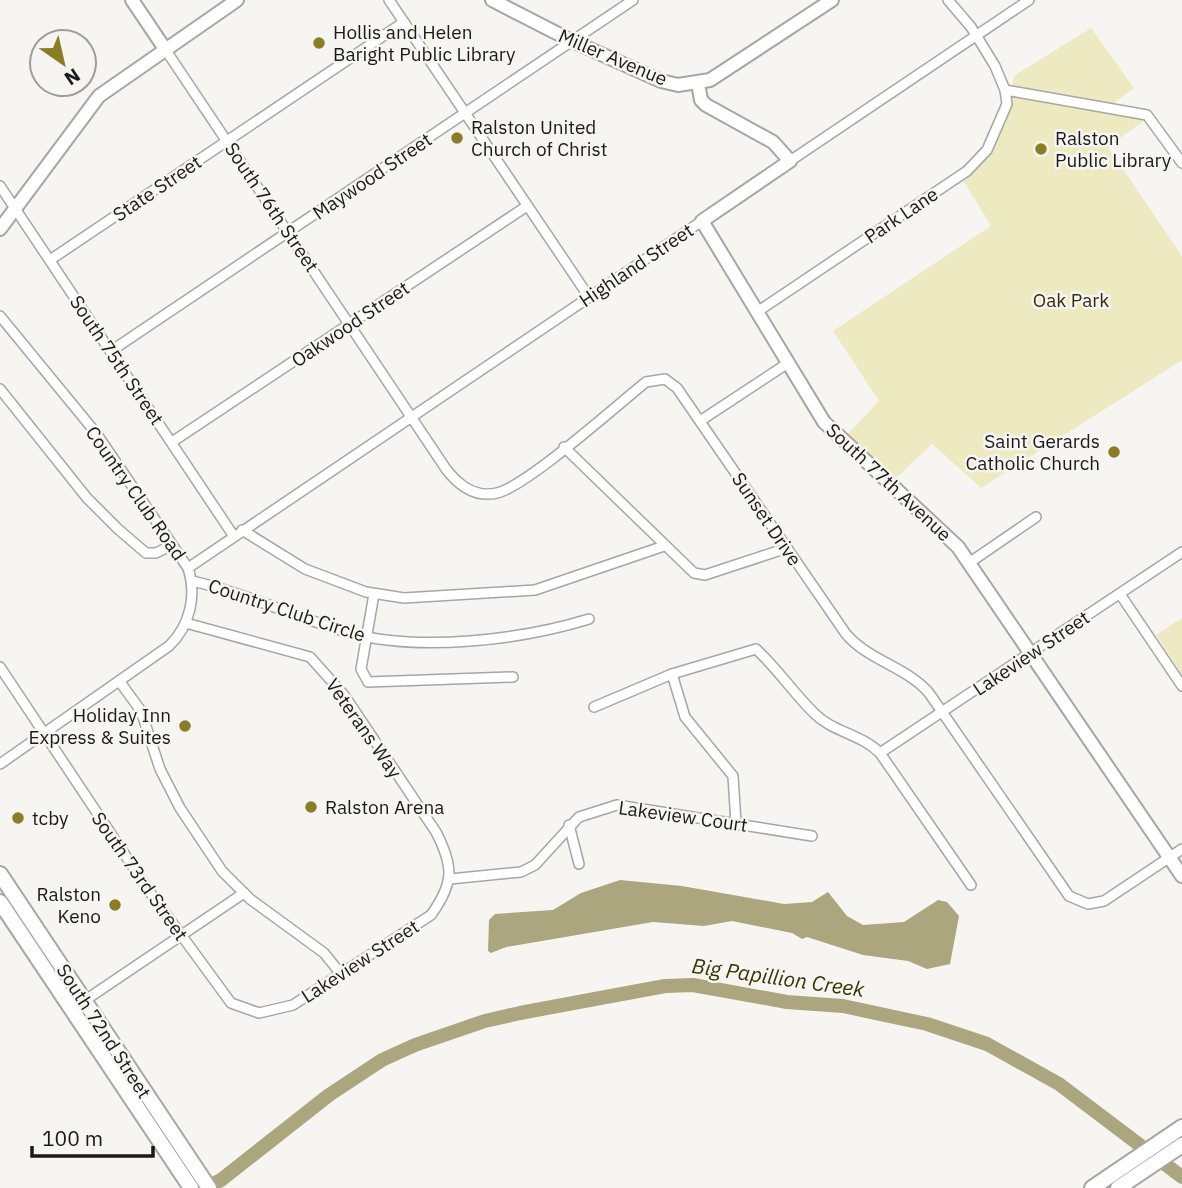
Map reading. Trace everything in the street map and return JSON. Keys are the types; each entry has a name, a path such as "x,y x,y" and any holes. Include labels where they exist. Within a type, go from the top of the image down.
{"main road":[{"name":"South 72nd Street","path":"0,874 209,1188"},
{"name":"South 72nd Street","path":"0,902 191,1188"},
{"path":"33,951 48,960 75,997 84,1001"},
{"path":"1098,1184 1182,1127"},
{"path":"1118,1188 1182,1145"}],"street":[{"name":"South 76th Street","path":"132,0 411,415"},
{"path":"0,229 99,96 237,0"},
{"path":"389,0 589,297"},
{"name":"Miller Avenue","path":"492,0 572,41 661,81 678,85 698,83"},
{"name":"Maywood Street","path":"111,351 633,0"},
{"path":"790,161 773,142 706,106 701,100 698,83 722,73 832,0"},
{"path":"948,0 976,36 1005,90 1147,115 1182,163"},
{"name":"Highland Street","path":"237,532 1029,0"},
{"name":"State Street","path":"50,260 404,22"},
{"name":"Park Lane","path":"757,312 973,166 987,150 1007,104 1005,90"},
{"name":"South 75th Street","path":"0,186 172,442 237,532"},
{"name":"Oakwood Street","path":"172,442 527,205"},
{"name":"South 77th Avenue","path":"702,221 830,430 947,535 969,563 1182,876"},
{"name":"Country Club Road","path":"0,316 96,433 188,568 237,532"},
{"path":"700,421 788,363"},
{"name":"Sunset Drive","path":"411,415 455,481 481,494 499,493 511,488 650,380 665,379 673,383 852,641 872,656 917,681 943,713 1062,889 1083,903 1104,901 1170,857"},
{"path":"0,389 86,498 118,529 146,553 156,553 172,545"},
{"path":"564,447 688,570 699,575 787,548"},
{"path":"969,563 1036,517"},
{"path":"237,532 305,569 374,594 404,598 534,590 663,546"},
{"name":"Lakeview Street","path":"880,753 1182,552"},
{"path":"0,764 169,646 186,623 192,580 188,568"},
{"name":"Country Club Circle","path":"192,580 365,636 402,642 525,636 589,619"},
{"path":"374,594 360,669 368,682 513,677"},
{"path":"1120,594 1182,687"},
{"name":"Veterans Way","path":"186,623 310,657 324,670 344,695 436,832 447,856 450,879"},
{"path":"594,707 672,674 756,649 781,673 816,716 868,741 880,753 971,885"},
{"name":"South 73rd Street","path":"0,667 182,936 231,1003 246,1010"},
{"path":"672,674 685,717 733,776 736,823"},
{"path":"120,682 141,711 160,769 180,808 222,871 244,893 324,953 341,974"},
{"name":"Lakeview Court","path":"450,879 521,872 535,865 569,825 589,811 617,805 812,836"},
{"path":"569,825 579,864"},
{"path":"1170,857 1182,849"},
{"name":"Lakeview Street","path":"246,1010 259,1013 285,1008 341,974 430,915 444,896 450,879"},
{"path":"84,1001 244,893"}],"green space":[{"name":"Oak Park","path":"1091,28 1134,88 1115,102 1112,112 1146,119 1108,147 1182,256 1182,360 981,488 932,444 894,480 845,437 879,401 833,331 991,226 963,180 994,147 1005,121 1014,76"},
{"path":"1182,618 1182,674 1156,635"}],"shaded area":[{"path":"620,880 682,886 784,904 812,902 828,892 847,916 863,925 904,922 938,900 947,902 959,916 950,964 927,969 908,961 863,955 807,937 802,939 792,933 732,921 704,926 653,922 506,947 491,953 488,951 489,920 495,914 553,910 581,893"}],"waterway":[{"name":"Big Papillion Creek","path":"206,1188 221,1180 329,1095 382,1060 415,1045 485,1021 520,1013 665,986 693,985 787,1002 843,1006 927,1024 987,1044 1059,1084 1182,1177"}],"place":[{"name":"Hollis and Helen Baright Public Library","path":"319,43"},
{"name":"Ralston United Church of Christ","path":"457,138"},
{"name":"Ralston Public Library","path":"1041,149"},
{"name":"Saint Gerards Catholic Church","path":"1114,452"},
{"name":"Holiday Inn Express & Suites","path":"185,726"},
{"name":"Ralston Arena","path":"311,807"},
{"name":"tcby","path":"18,818"},
{"name":"Ralston Keno","path":"115,905"}]}
